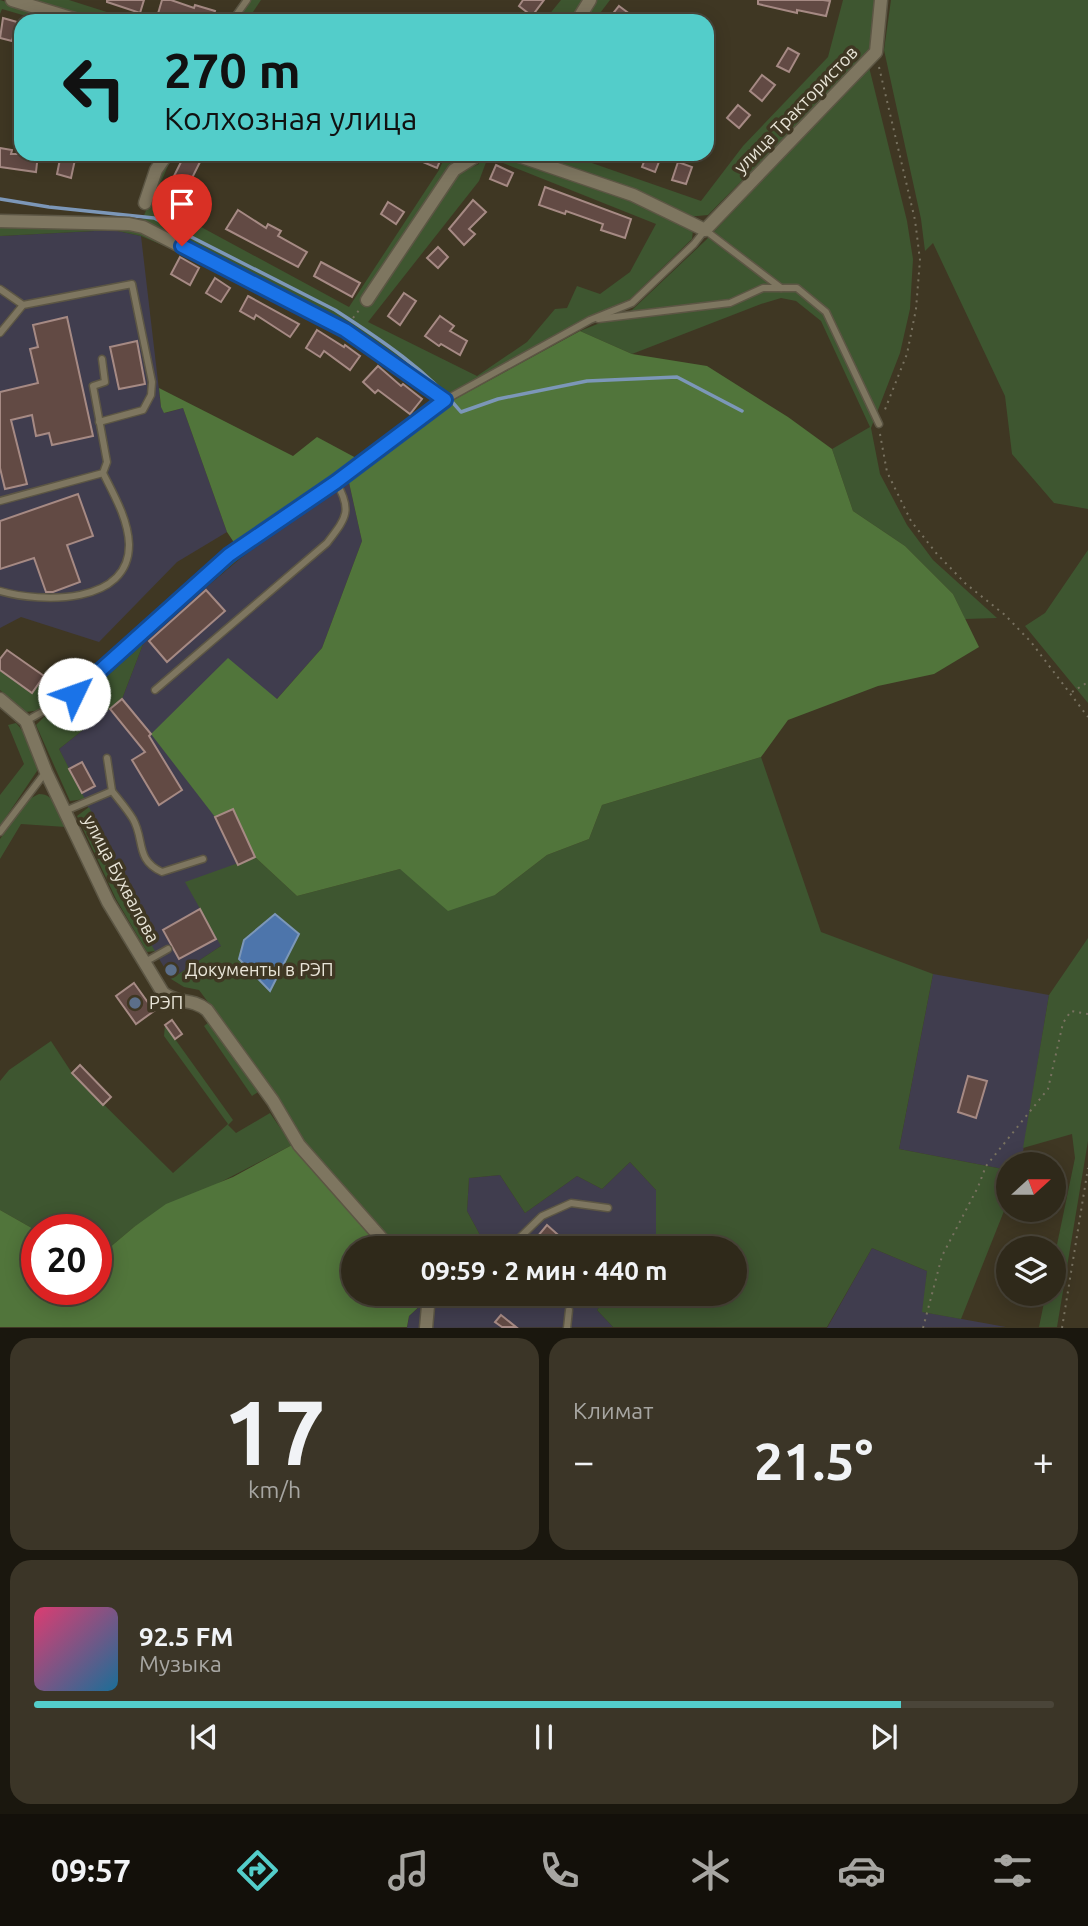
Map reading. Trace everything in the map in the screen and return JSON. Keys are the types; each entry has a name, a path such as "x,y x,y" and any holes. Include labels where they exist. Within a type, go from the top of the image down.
{"street":[{"path":"12,0 58,14"},
{"name":"улица Трактористов","path":"705,230 876,52 881,0"},
{"path":"145,203 156,170 162,161"},
{"path":"368,300 454,170 468,161"},
{"path":"534,161 634,195 705,230"},
{"path":"0,221 129,224 143,227 345,330 445,400"},
{"name":"улица Бухвалова","path":"0,699 26,722 46,772 108,902 163,993 176,1000 196,1002 207,1010 273,1101 299,1145 379,1236"},
{"path":"426,1328 428,1306"}],"lane":[{"path":"26,722 74,694 229,555 336,482 445,400 590,320 632,303 694,244 705,230 781,288"},
{"path":"0,333 23,304 132,284 152,382 151,395 143,410 99,422"},
{"path":"590,320 730,303 763,288 797,288 826,312 879,424"},
{"path":"0,289 23,304"},
{"path":"0,591 49,599 81,595 101,588 118,577 128,559 126,525 103,472 107,462 93,386 105,382 102,359"},
{"path":"0,500 103,472"},
{"path":"155,691 327,542 339,528 346,511 345,499 336,482"},
{"path":"107,758 112,791 134,821 142,852 149,866 162,872 203,859"},
{"path":"0,832 46,772"},
{"path":"65,811 112,791"},
{"path":"145,962 168,949"},
{"path":"521,1236 542,1216 571,1203 608,1208"},
{"path":"567,1328 569,1310"}],"path":[{"path":"876,52 915,219 920,260 916,309 907,354 879,424 887,472 911,521 937,554 1031,642 1088,717"},
{"path":"349,324 357,312"},
{"path":"1071,692 1088,682"},
{"path":"923,1328 942,1256 986,1166 1048,1089 1063,1023 1071,1011 1088,1014"},
{"path":"1062,1328 1088,1168"}],"shaded area":[{"path":"113,230 141,236 161,407 165,413 183,408 227,532 177,562 99,642 21,617 0,628 0,236"},
{"path":"348,478 362,541 322,648 276,700 233,809 255,857 238,865 221,946 171,979 126,903 133,898 59,749 122,699 145,639 241,558"},
{"path":"933,974 1049,995 1023,1152 996,1152 996,1168 899,1149"},
{"path":"630,1162 656,1190 656,1236 481,1236 467,1211 469,1178 500,1175 525,1213 577,1176 602,1189"},
{"path":"872,1248 927,1271 923,1312 1006,1327 827,1328"},
{"path":"420,1306 600,1306 597,1310 613,1327 407,1328 409,1316"}],"green space":[{"path":"0,0 45,14 19,14 2,9 0,14"},
{"path":"28,0 69,0 113,14 73,14"},
{"path":"242,0 261,0 252,14 233,14"},
{"path":"561,0 586,0 577,14 550,14"},
{"path":"594,0 610,0 599,14 586,14"},
{"path":"843,0 876,0 872,49 708,215 687,217 542,161 586,161 701,201 743,146 828,57"},
{"path":"891,0 1088,0 1088,509 1054,503 1012,454 1005,396 933,243 925,251 921,219 884,50"},
{"path":"869,67 907,221 913,259 910,309 900,353 871,428 880,474 907,525 933,560 997,618 965,619 953,594 905,546 853,511 832,449 870,427 821,321 796,301 781,298 761,304 632,354 580,331 632,310 706,240"},
{"path":"166,161 170,161 153,201 349,307 443,161 457,161 450,166 458,173 479,164 479,161 486,161 479,181 368,322 477,376 527,342 555,309 567,308 577,286 600,294 630,272 656,224 498,161 515,161 635,201 693,230 692,239 630,299 587,317 445,397 342,321 141,222"},
{"path":"0,223 130,227 216,268 141,236 113,230 0,236"},
{"path":"580,331 632,354 707,366 788,417 832,449 853,511 905,546 953,594 979,647 934,674 878,686 788,720 761,757 602,805 589,839 547,855 495,895 448,911 400,869 297,896 255,857 233,809 215,817 151,734 228,658 277,699 322,648 362,541 348,478 448,403"},
{"path":"159,388 293,456 317,437 358,459 235,544 227,532 183,408 164,413"},
{"path":"335,487 240,558 145,639 122,699 59,749 85,799 70,801 36,725 76,696 230,558"},
{"path":"1088,550 1088,703 1025,626 1045,613"},
{"path":"0,670 32,693 44,676 61,673 66,678 48,694 52,704 41,710 26,712 0,690"},
{"path":"16,723 31,746 37,771 0,826 0,795 24,764 8,725"},
{"path":"761,757 821,932 933,974 899,1149 996,1168 996,1222 1000,1222 961,1319 922,1312 927,1271 872,1248 827,1327 613,1327 597,1310 600,1306 747,1306 747,1236 656,1236 656,1190 630,1162 602,1189 577,1176 525,1213 500,1175 469,1178 467,1211 481,1236 386,1236 302,1142 279,1098 199,990 184,987 171,979 221,946 185,882 255,857 297,896 400,869 495,895 547,855 589,839 602,805"},
{"path":"39,794 53,801 66,827 21,824 0,859 0,839 29,799"},
{"path":"89,807 133,899 127,903 155,951 147,952 116,899 77,816"},
{"path":"1088,938 1088,1141 1066,1273 1066,1236 1059,1236 1062,1222 1066,1222 1066,1201 1075,1158 1072,1134 1023,1148 1049,995"},
{"path":"209,1022 258,1092 252,1096 204,1026"},
{"path":"165,1025 233,1120 228,1125 236,1133 270,1113 292,1145 134,1227 112,1246 112,1214 21,1214 21,1222 0,1210 0,1081 9,1070 51,1041 72,1073 173,1173 228,1124 164,1036"},
{"path":"292,1145 372,1236 341,1236 341,1306 420,1306 409,1316 407,1327 0,1327 0,1210 21,1222 21,1305 112,1305 112,1246 166,1204 233,1177"},
{"path":"1043,1306 1060,1306 1057,1327 1039,1327"}],"water":[{"path":"275,914 299,934 270,991 239,959 244,940"}],"building":[{"path":"107,0 144,0 140,13"},
{"path":"162,0 215,11 214,14 158,14"},
{"path":"523,0 544,0 534,14 519,6"},
{"path":"758,0 830,1 826,16 758,4"},
{"path":"619,6 630,14 613,14"},
{"path":"3,18 14,21 12,41 0,38"},
{"path":"788,48 799,54 789,72 777,66"},
{"path":"762,75 775,85 762,101 750,91"},
{"path":"738,105 750,115 739,128 727,118"},
{"path":"0,148 12,150 14,161 37,161 36,172 0,167"},
{"path":"60,161 75,161 71,178 57,174"},
{"path":"182,161 200,161 178,206 163,198"},
{"path":"420,161 440,161 437,168"},
{"path":"644,161 659,161 655,172 642,167"},
{"path":"678,162 692,167 686,184 672,180"},
{"path":"496,165 513,173 507,186 490,179"},
{"path":"545,187 631,219 625,238 601,230 603,224 539,205"},
{"path":"473,200 486,212 469,229 475,234 464,245 449,229"},
{"path":"388,202 404,212 396,224 381,214"},
{"path":"238,210 266,228 268,224 281,231 278,236 307,252 298,267 226,229"},
{"path":"438,247 448,257 438,268 427,258"},
{"path":"180,257 199,268 190,285 171,274"},
{"path":"321,262 360,283 352,297 314,276"},
{"path":"215,278 230,288 221,302 206,293"},
{"path":"404,293 416,301 400,325 388,316"},
{"path":"248,296 299,324 290,337 256,315 254,319 240,311"},
{"path":"440,316 454,326 450,331 467,341 460,355 441,344 439,346 425,336"},
{"path":"67,317 93,436 52,445 49,433 36,436 32,415 11,420 27,484 5,489 0,468 0,392 38,383 30,349 38,347 33,325"},
{"path":"317,330 360,356 350,370 324,351 320,357 306,348"},
{"path":"137,341 145,384 119,389 110,347"},
{"path":"378,366 401,386 403,384 422,399 410,414 378,390 375,393 363,382"},
{"path":"78,494 93,536 67,545 80,582 46,592 34,558 0,569 0,521"},
{"path":"206,590 225,611 167,662 149,641"},
{"path":"7,650 44,676 32,693 0,670 0,659"},
{"path":"122,699 151,734 149,736 182,790 159,805 132,760 145,752 110,709"},
{"path":"82,762 95,786 82,793 69,769"},
{"path":"233,809 255,857 238,865 215,817"},
{"path":"200,909 216,939 179,959 163,930"},
{"name":"РЭП","path":"134,983 154,1011 136,1024 116,996"},
{"path":"172,1020 182,1034 175,1039 165,1025"},
{"path":"80,1065 111,1097 103,1105 72,1073"},
{"path":"968,1076 987,1081 976,1118 958,1112"},
{"path":"547,1225 559,1236 538,1236"},
{"path":"501,1315 516,1327 502,1327 495,1322"}],"waterway":[{"path":"0,199 154,218 335,310 418,369 461,412 498,399 587,381 677,377 742,411"}],"place":[{"name":"Документы в РЭП","path":"171,970"},
{"name":"РЭП","path":"135,1003"}],"route":[{"path":"74,694 229,555 336,482 445,400 345,330 182,246"}]}
